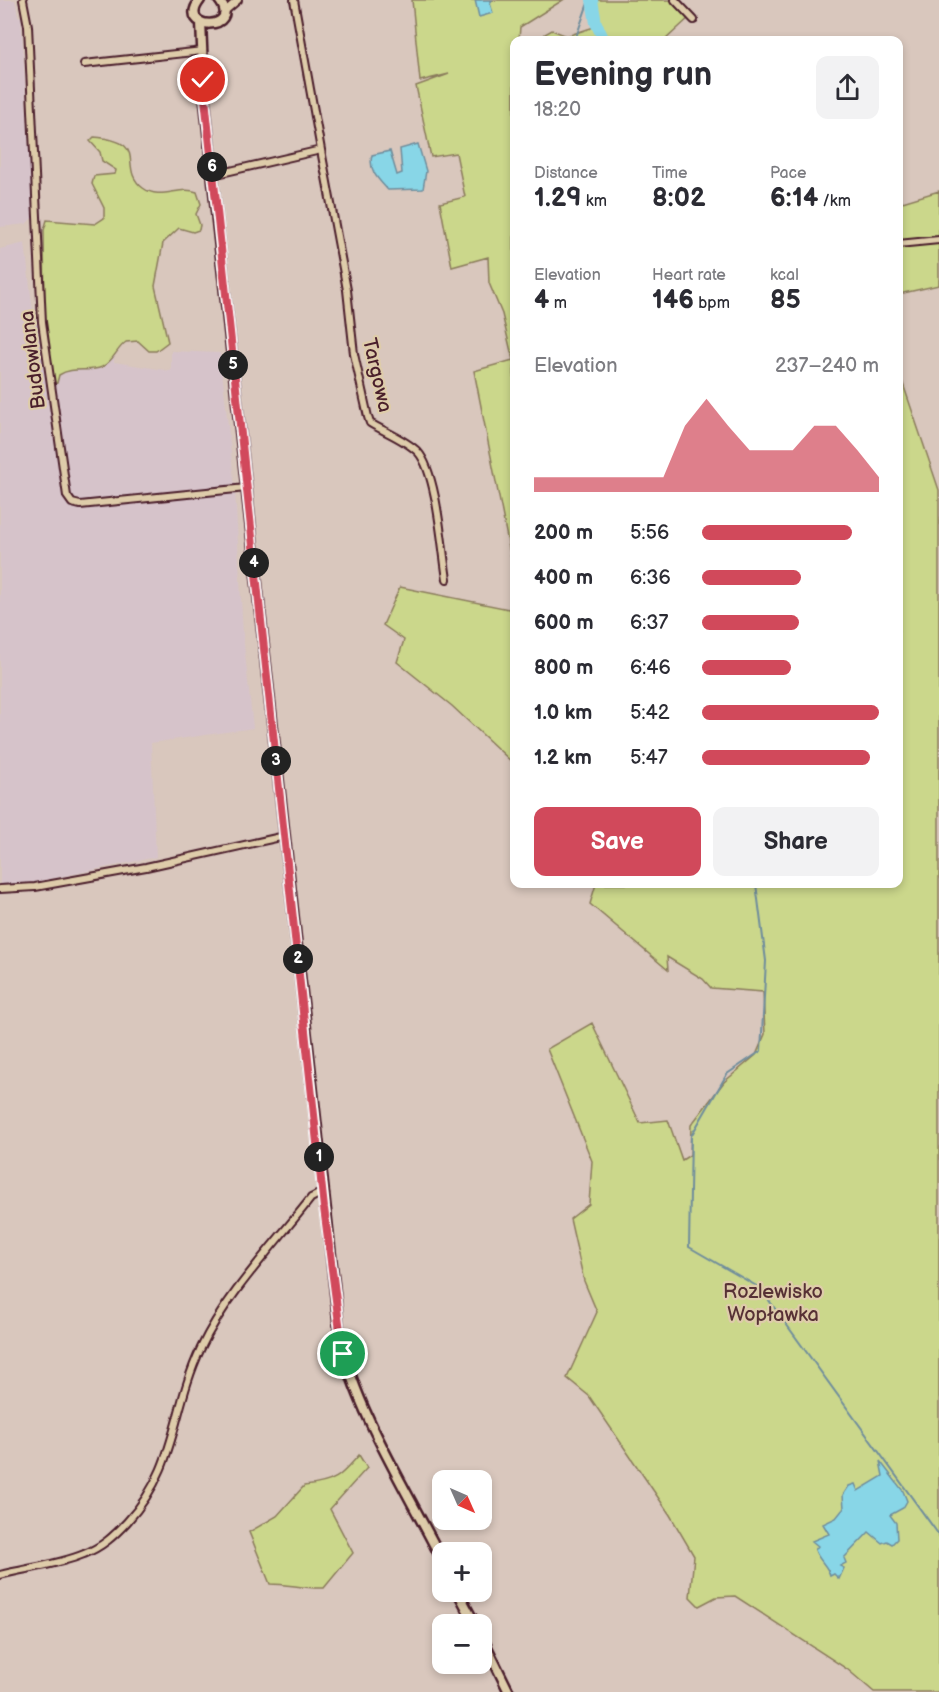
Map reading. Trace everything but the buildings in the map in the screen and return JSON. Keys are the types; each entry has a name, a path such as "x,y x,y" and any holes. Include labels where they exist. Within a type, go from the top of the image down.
{"main road":[{"path":"200,0 195,11 201,22 204,92 339,1338 348,1370 362,1402 433,1542"},
{"path":"203,50 212,25 220,20 223,13 220,0"},
{"path":"201,22 212,25"},
{"path":"492,1657 510,1692"}],"street":[{"name":"Budowlana","path":"23,0 28,26 42,322 67,496 72,503 80,505 246,488"},
{"path":"223,13 238,0"},
{"name":"Targowa","path":"294,0 347,290 354,354 368,417 370,423 417,451 426,463 431,480 447,579"},
{"path":"675,0 694,20"},
{"path":"84,64 203,50"},
{"path":"213,175 321,150"},
{"path":"903,244 939,240"},
{"path":"0,889 35,887 146,867 285,836"},
{"path":"0,1575 81,1556 98,1548 121,1529 144,1502 165,1462 192,1368 210,1329 311,1198 323,1192"}],"shaded area":[{"path":"0,0 15,0 18,16 21,17 33,217 26,224 0,227"},
{"path":"25,243 34,322 116,344 114,362 171,371 171,351 220,353 235,489 243,635 253,728 151,743 156,857 31,883 0,895 0,249"}],"green space":[{"path":"412,0 563,0 520,27 519,36 510,36 510,347 502,314 489,283 488,257 452,267 440,203 465,197 456,153 431,157 416,86 449,74 420,81"},
{"path":"592,0 677,0 691,16 669,36 602,36 597,26"},
{"path":"597,26 598,36 567,36"},
{"path":"552,30 567,36 544,36"},
{"path":"94,137 122,144 128,150 132,172 136,180 150,192 190,190 197,192 201,204 196,214 200,225 199,230 193,232 179,228 163,243 155,286 168,342 156,351 149,351 138,341 126,342 102,367 64,372 59,375 57,383 52,384 45,328 44,230 47,220 95,224 104,218 104,208 92,184 94,176 115,174 116,170 102,161 100,152 90,141"},
{"path":"939,191 939,285 903,293 903,202"},
{"path":"510,361 510,553 474,371"},
{"name":"Rozlewisko Wopławka","path":"903,384 939,490 939,1692 874,1692 847,1669 735,1596 716,1597 699,1606 690,1597 694,1556 670,1515 589,1396 567,1378 597,1312 584,1281 570,1219 589,1204 592,1161 547,1049 592,1023 640,1123 668,1120 682,1160 690,1155 691,1125 724,1082 756,1055 765,1034 763,992 711,988 703,979 667,957 668,970 590,904 595,888 903,888"},
{"path":"400,587 510,609 510,760 452,706 397,662 404,640 383,625"},
{"path":"359,1455 367,1468 330,1509 353,1553 324,1588 270,1584 249,1532 277,1516 304,1486 336,1478"}],"water":[{"path":"475,0 492,0 490,3 493,13 479,17"},
{"path":"418,144 426,171 423,189 388,190 373,170 372,155 390,151 397,175 402,173 400,149"},
{"path":"880,1461 903,1491 907,1501 903,1508 890,1515 896,1523 897,1539 892,1544 887,1541 882,1543 869,1532 844,1558 846,1563 840,1566 844,1568 839,1579 834,1574 830,1576 815,1550 818,1546 812,1541 829,1534 823,1524 836,1518 844,1508 843,1495 849,1486 855,1484 858,1491 883,1476"}],"waterway":[{"path":"576,36 589,0"},
{"path":"592,0 596,23 602,36"},
{"path":"757,888 766,961 761,1051 727,1074 691,1136 689,1247 760,1288 939,1535"}],"route":[{"path":"203,80 324,1208 339,1338 343,1354"}]}
